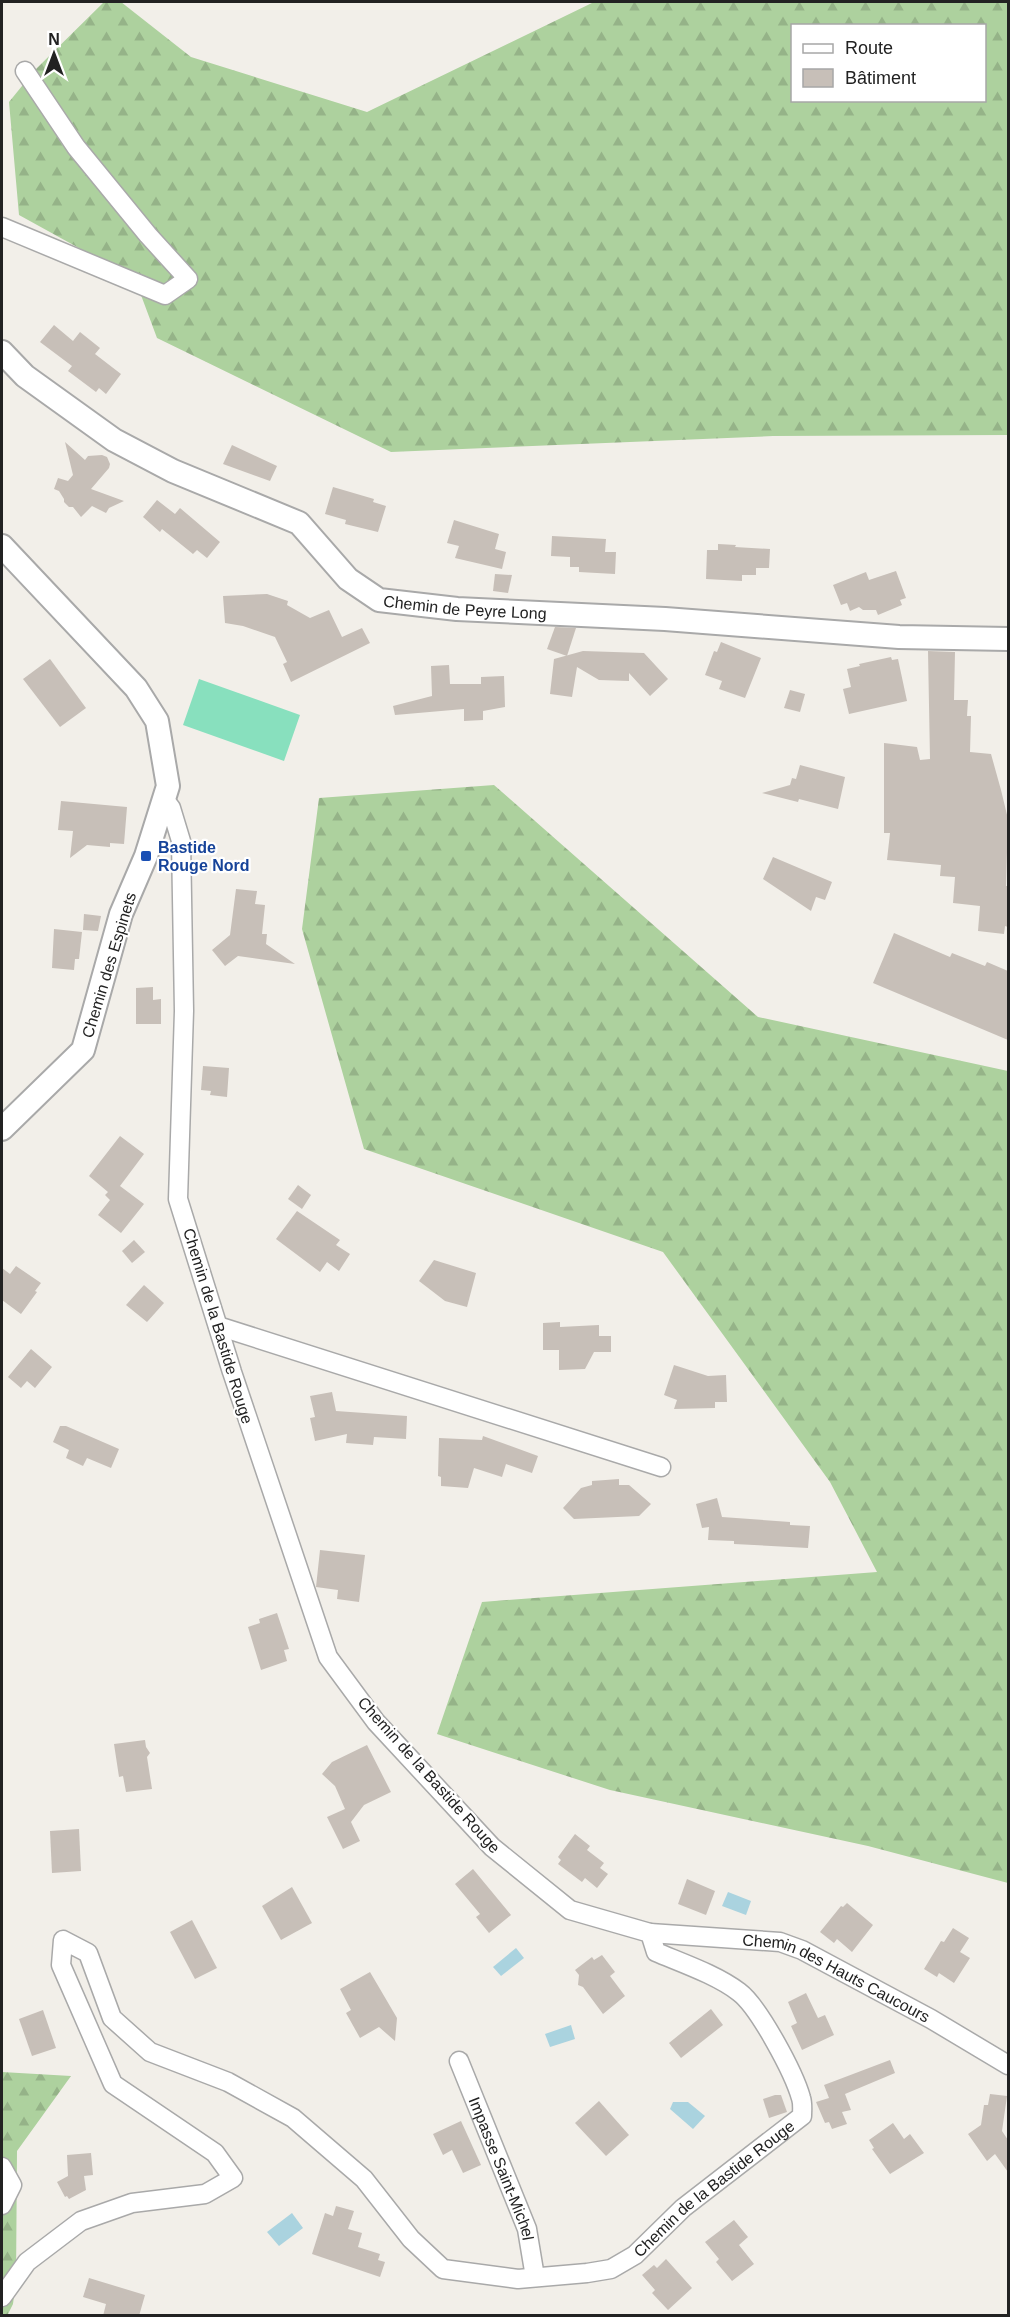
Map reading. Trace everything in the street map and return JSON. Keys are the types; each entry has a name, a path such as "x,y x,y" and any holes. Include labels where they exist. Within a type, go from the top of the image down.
{"street":[{"path":"2,227 165,295 188,279 148,235 76,147 25,71"},
{"name":"Chemin de Peyre Long","path":"2,352 25,376 114,440 173,471 299,524 348,579 380,600 457,609 665,619 899,637 1008,639"},
{"name":"Chemin des Espinets","path":"2,546 136,688 156,720 168,786 146,856 121,914 83,1050 2,1129"},
{"name":"Chemin de la Bastide Rouge","path":"2,2297 27,2262 81,2221 132,2203 205,2194 233,2178 215,2153 114,2084 61,1965 63,1940 88,1953 111,2018 150,2052 228,2082 293,2118 364,2180 411,2239 443,2269 518,2279 611,2269 635,2255 683,2208 802,2116 802,2099 778,2046 746,1998 738,1990 656,1952 650,1933 570,1910 492,1847 376,1722 328,1657 290,1550 178,1198 184,1011 181,841 171,808 164,799"},
{"path":"218,1326 661,1467"},
{"name":"Chemin des Hauts Caucours","path":"650,1933 780,1942 802,1950 931,2019 1008,2065"},
{"name":"Impasse Saint-Michel","path":"459,2061 527,2229 535,2277"},
{"path":"2,2167 12,2185 2,2205"}],"green space":[{"path":"104,2 121,2 191,57 367,112 594,2 1008,2 1008,435 773,436 391,452 157,338 135,279 19,215 9,102 35,70"},
{"path":"199,679 300,715 284,761 183,725"},
{"path":"494,785 758,1017 1008,1071 1008,1883 868,1846 610,1790 437,1734 482,1602 877,1572 830,1482 663,1252 364,1149 302,929 319,798"},
{"path":"2,2072 71,2076 17,2151 16,2281 13,2304 7,2316 2,2315"}],"water":[{"path":"728,1892 751,1901 746,1915 722,1906"},
{"path":"516,1948 524,1958 501,1976 493,1967"},
{"path":"571,2025 575,2039 550,2047 545,2034"},
{"path":"673,2102 688,2102 705,2116 693,2129 670,2109"},
{"path":"292,2213 303,2228 279,2246 267,2232"}],"building":[{"path":"54,325 73,341 80,332 100,348 95,354 121,374 106,394 99,388 96,392 68,371 72,366 40,342"},
{"path":"65,442 85,460 88,456 107,457 109,468 91,489 124,501 109,508 106,513 92,506 81,517 73,507 69,507 64,502 59,491 54,489 58,478 68,481 73,475"},
{"path":"232,445 277,466 270,481 223,464"},
{"path":"333,487 374,499 373,502 386,506 378,532 345,524 346,520 325,514"},
{"path":"157,500 175,514 180,508 220,542 207,558 197,550 193,554 162,529 160,532 143,517"},
{"path":"454,520 499,534 495,549 506,552 502,569 455,558 459,546 447,543"},
{"path":"552,536 606,539 605,552 616,552 615,574 579,572 579,567 570,567 570,557 551,556"},
{"path":"718,544 770,549 769,568 756,568 756,575 742,575 742,581 706,579 707,550 718,550"},
{"path":"896,571 906,598 900,600 902,605 878,615 876,610 863,610 859,607 850,611 847,603 841,605 833,585 866,572 869,580"},
{"path":"495,574 512,575 508,593 493,591"},
{"path":"267,594 288,601 287,605 310,618 329,610 342,637 362,628 370,643 291,682 283,664 287,662 275,637 243,626 225,623 223,596"},
{"path":"555,627 576,628 567,656 547,649"},
{"path":"721,642 761,658 745,698 719,689 722,681 705,675 714,651 717,652"},
{"path":"583,651 644,653 668,679 650,696 629,673 629,681 599,680 577,667 572,697 550,694 554,659"},
{"path":"928,651 955,652 954,700 968,700 967,716 971,716 970,752 991,754 1001,790 1008,819 1006,886 1008,886 1008,927 1005,926 1004,934 978,931 980,906 953,903 955,877 940,876 941,865 887,860 890,833 884,833 884,743 917,747 920,760 930,759"},
{"path":"891,657 892,660 898,659 907,701 849,714 843,689 851,687 847,669"},
{"path":"50,659 86,708 60,727 23,679"},
{"path":"449,665 450,684 481,684 481,677 504,676 505,707 483,711 483,720 464,721 464,709 395,715 393,706 432,696 431,666"},
{"path":"790,690 805,694 800,712 784,708"},
{"path":"800,765 845,777 838,809 762,793 790,785 792,778 796,779"},
{"path":"61,801 127,807 124,844 110,843 110,847 87,845 70,858 73,831 58,830"},
{"path":"773,857 832,882 825,900 816,897 811,911 763,879"},
{"path":"236,889 257,891 255,904 265,905 262,934 267,934 266,944 295,964 238,956 225,966 212,950 230,935"},
{"path":"84,914 101,916 98,931 83,930"},
{"path":"54,929 82,932 79,959 75,959 74,970 52,968"},
{"path":"894,933 950,957 952,953 985,966 987,962 1008,971 1008,1040 873,983"},
{"path":"153,987 153,1000 161,999 161,1024 136,1024 136,988"},
{"path":"203,1066 229,1068 227,1097 210,1095 211,1091 201,1090"},
{"path":"120,1136 144,1154 120,1186 144,1204 121,1233 98,1215 110,1200 105,1195 108,1192 89,1176"},
{"path":"298,1185 311,1195 302,1209 288,1199"},
{"path":"297,1211 340,1240 336,1245 350,1254 339,1271 327,1262 320,1272 276,1239"},
{"path":"134,1240 145,1252 132,1263 122,1251"},
{"path":"434,1260 476,1273 467,1307 445,1301 419,1281"},
{"path":"16,1266 41,1283 21,1314 2,1300 2,1268 10,1274"},
{"path":"144,1285 164,1303 147,1322 126,1305"},
{"path":"560,1322 560,1327 599,1325 599,1336 611,1336 611,1352 594,1352 585,1369 559,1370 559,1350 543,1350 543,1323"},
{"path":"31,1349 52,1367 35,1388 27,1381 21,1388 8,1377"},
{"path":"674,1365 708,1376 726,1375 727,1402 715,1402 715,1408 674,1409 677,1400 664,1395"},
{"path":"332,1392 336,1411 407,1416 406,1439 374,1437 373,1445 346,1443 347,1434 315,1441 310,1418 315,1417 310,1396"},
{"path":"60,1426 66,1426 119,1449 111,1468 87,1458 83,1466 66,1458 69,1450 53,1442"},
{"path":"483,1436 538,1456 532,1473 506,1464 502,1477 474,1468 468,1488 441,1486 441,1477 438,1476 439,1438 482,1440"},
{"path":"619,1479 619,1485 629,1485 651,1504 639,1516 574,1519 563,1508 581,1488 592,1485 592,1481"},
{"path":"717,1498 722,1517 790,1522 790,1525 810,1526 808,1548 734,1544 734,1541 708,1540 709,1527 702,1528 696,1504"},
{"path":"320,1550 365,1555 359,1602 337,1599 338,1590 316,1587"},
{"path":"277,1613 289,1649 284,1650 287,1661 261,1670 248,1627 260,1623 259,1619"},
{"path":"145,1740 150,1753 147,1757 152,1789 126,1792 123,1776 119,1777 114,1744"},
{"path":"367,1745 391,1792 364,1805 351,1822 360,1841 343,1849 327,1817 345,1809 335,1786 322,1774 332,1762"},
{"path":"79,1829 81,1871 52,1873 50,1831"},
{"path":"575,1834 590,1846 587,1850 604,1863 600,1868 608,1874 597,1888 585,1878 582,1882 558,1864 561,1860 558,1857"},
{"path":"473,1869 511,1915 489,1933 476,1917 480,1914 455,1884"},
{"path":"687,1879 715,1891 706,1915 678,1904"},
{"path":"292,1887 312,1923 281,1940 262,1906"},
{"path":"847,1903 873,1925 852,1952 837,1939 834,1943 820,1932 841,1906"},
{"path":"192,1920 217,1968 195,1979 170,1932"},
{"path":"953,1928 969,1938 960,1952 970,1958 954,1983 939,1973 937,1977 924,1969 941,1941 944,1942"},
{"path":"602,1955 615,1972 610,1976 625,1996 603,2014 583,1987 578,1985 579,1975 575,1970 592,1957 594,1960"},
{"path":"370,1972 397,2018 395,2041 379,2027 360,2038 346,2013 351,2010 340,1989"},
{"path":"806,1993 818,2018 825,2015 834,2035 802,2050 791,2026 797,2023 788,2002"},
{"path":"711,2009 723,2025 681,2058 669,2043"},
{"path":"43,2010 56,2048 32,2056 19,2019"},
{"path":"890,2060 895,2073 845,2094 851,2110 842,2112 847,2124 832,2129 829,2122 825,2123 816,2102 829,2098 824,2085"},
{"path":"990,2094 1007,2096 1002,2131 1008,2140 1008,2172 995,2154 987,2161 968,2134 981,2125 984,2105 988,2105"},
{"path":"781,2095 787,2112 769,2118 763,2099"},
{"path":"599,2101 629,2135 606,2156 575,2123"},
{"path":"461,2121 481,2165 463,2173 452,2150 443,2155 433,2134"},
{"path":"893,2123 904,2139 910,2134 924,2153 890,2174 872,2149 874,2148 869,2140"},
{"path":"91,2153 93,2175 84,2176 86,2190 69,2199 65,2197 57,2182 68,2176 67,2155"},
{"path":"336,2206 354,2211 348,2229 362,2233 358,2247 380,2254 378,2260 385,2262 380,2277 312,2254 325,2213 333,2216"},
{"path":"734,2220 748,2237 739,2245 754,2264 732,2281 716,2262 719,2259 705,2242"},
{"path":"666,2259 692,2288 668,2310 652,2293 655,2290 642,2275 654,2265 657,2268"},
{"path":"89,2278 145,2295 139,2316 103,2316 106,2304 83,2297"}],"place":[{"name":"Bastide Rouge Nord","path":"146,856"}]}
